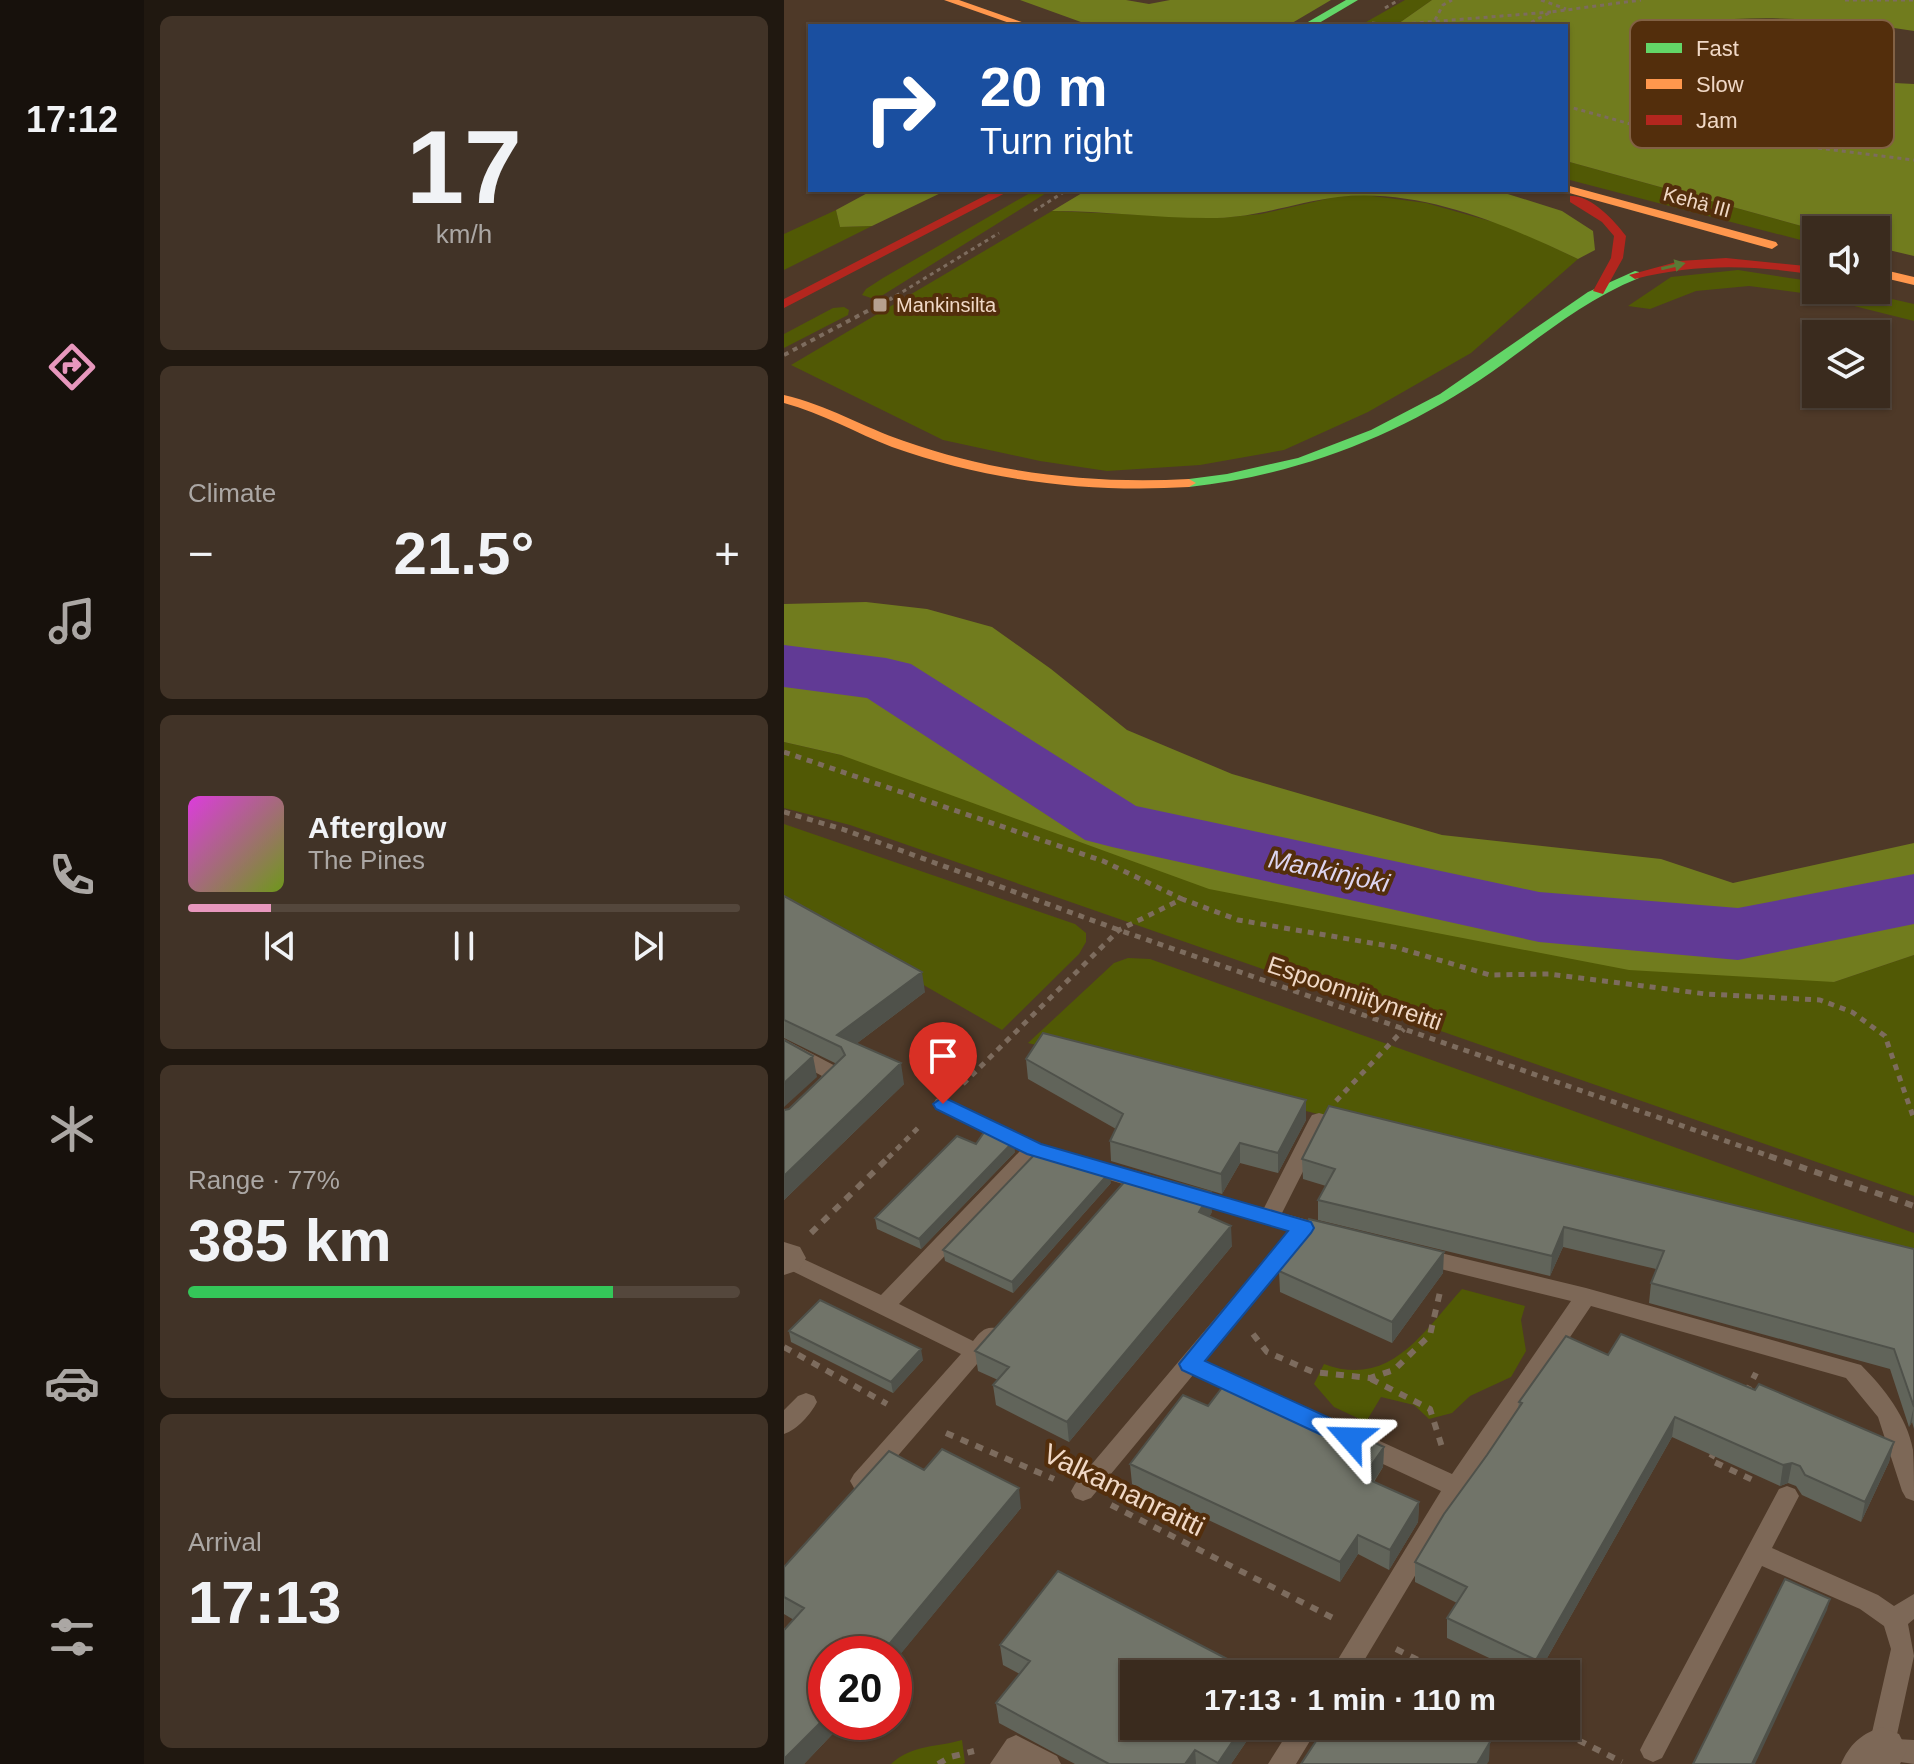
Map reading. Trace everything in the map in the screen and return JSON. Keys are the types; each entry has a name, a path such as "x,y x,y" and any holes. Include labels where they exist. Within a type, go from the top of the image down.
{"main road":[{"path":"949,0 1020,24"},
{"path":"968,0 1020,24"},
{"path":"1310,24 1353,0"},
{"name":"Kehä III","path":"1568,190 1802,252"},
{"path":"784,304 1001,192"},
{"path":"1561,192 1616,226 1622,240 1620,256 1599,291"},
{"path":"787,395 892,442 998,473 1087,484 1198,482 1299,461 1350,444 1459,388 1599,291 1641,274 1715,260 1759,261 1802,269"},
{"path":"1890,275 1914,281"},
{"path":"1890,285 1914,289"}],"lane":[{"path":"784,1046 836,1075 815,1094"},
{"path":"943,1104 1034,1149 1350,1239"},
{"path":"1269,1218 1319,1120"},
{"path":"883,1307 1034,1149"},
{"path":"1110,1202 1131,1178"},
{"path":"1083,1491 1303,1228"},
{"path":"1397,1250 1586,1296 1853,1371 1875,1392 1892,1417 1914,1491"},
{"path":"784,1259 976,1352"},
{"path":"1351,1660 1456,1487 1586,1296"},
{"path":"843,1503 1007,1317"},
{"path":"1190,1364 1274,1403"},
{"path":"784,1425 806,1402"},
{"path":"1344,1435 1456,1487"},
{"path":"1653,1750 1787,1496"},
{"path":"1757,1553 1869,1602 1905,1612 1903,1649 1887,1755"},
{"path":"1281,1764 1297,1740"},
{"path":"1003,1764 1016,1747 1048,1764"}],"path":[{"path":"1434,21 1443,5 1452,0"},
{"path":"1541,0 1568,9"},
{"path":"1402,24 1551,12 1641,0"},
{"path":"1845,0 1914,0"},
{"path":"1528,24 1551,12"},
{"path":"1363,21 1384,24"},
{"path":"1568,107 1630,123"},
{"path":"1817,148 1914,160"},
{"path":"1027,215 1064,192"},
{"path":"784,355 880,305 1001,232"},
{"path":"784,752 1103,861 1182,899 1238,920 1395,947 1490,975 1549,974 1706,994 1820,1000 1852,1012 1885,1036 1914,1119"},
{"name":"Espoonniitynreitti","path":"784,812 842,829 1119,930 1914,1206"},
{"path":"1119,930 1182,899"},
{"path":"1319,1120 1404,1029"},
{"path":"1370,1378 1394,1370 1430,1335 1438,1305 1443,1262"},
{"path":"1240,1304 1250,1329 1267,1352 1313,1372 1370,1378 1430,1409 1456,1487"},
{"name":"Valkamanraitti","path":"784,1347 915,1420 1083,1491 1418,1660"},
{"path":"1740,1404 1770,1348"},
{"path":"1717,1446 1710,1460 1787,1496"},
{"path":"1578,1740 1626,1764"}],"green space":[{"path":"1020,0 1126,0 1149,4 1170,0 1331,0 1290,24 1086,24"},
{"path":"1405,0 1432,0 1398,24 1363,24"},
{"path":"1432,0 1914,0 1914,31 1894,28 1894,20 1630,20 1630,148 1894,148 1894,83 1914,84 1914,256 1890,250 1890,216 1802,216 1802,226 1568,162 1568,24 1398,24"},
{"path":"1568,162 1802,226 1802,240 1568,180"},
{"path":"869,192 943,192 872,226 840,227 836,210"},
{"path":"1032,192 1048,192 883,295 871,298 862,295 883,278"},
{"path":"1084,192 1501,192 1562,211 1593,231 1595,250 1578,259 1491,222 1431,203 1400,198 1338,197 1217,218 1052,211"},
{"path":"1365,195 1426,203 1511,227 1578,259 1471,353 1368,412 1284,450 1200,465 1107,471 1040,461 943,440 791,365 1052,211 1219,218 1261,214 1335,197"},
{"path":"836,210 840,227 872,226 784,270 784,234"},
{"path":"1738,270 1802,280 1802,293 1749,286 1696,291 1650,309 1628,306 1671,277"},
{"path":"1890,299 1914,304 1914,321 1846,304 1890,304"},
{"path":"833,308 849,310 848,315 784,348 784,334"},
{"path":"866,602 927,609 992,627 1127,730 1232,774 1442,835 1661,859 1733,883 1914,843 1914,955 1834,982 1629,970 1209,889 841,755 784,742 784,604"},
{"path":"784,742 1834,982 1914,955 1914,1196 850,825 784,808"},
{"path":"784,824 1075,924 1086,933 1086,942 1079,954 1002,1030 784,905"},
{"path":"1128,958 1150,959 1914,1233 1914,1260 1028,1043 1114,963"},
{"path":"1462,1289 1525,1306 1521,1320 1526,1351 1511,1377 1470,1396 1452,1413 1429,1419 1414,1405 1381,1397 1366,1422 1334,1407 1314,1384 1324,1364 1347,1370 1368,1369 1386,1363 1419,1338"},
{"path":"962,1740 963,1764 891,1764 916,1750"}],"building":[{"path":"784,896 922,972 837,1035 901,1063 784,1176 784,1110 789,1109 845,1055 841,1047 784,1020"},
{"path":"1043,1033 1306,1100 1278,1153 1240,1143 1221,1174 1110,1141 1123,1114 1026,1059"},
{"path":"784,1040 813,1056 784,1083"},
{"path":"1329,1106 1914,1249 1914,1407 1894,1349 1651,1283 1664,1251 1564,1227 1552,1256 1318,1200 1335,1169 1302,1159"},
{"path":"987,1128 1014,1141 919,1239 875,1218 957,1136 976,1144"},
{"path":"1038,1151 1110,1172 1012,1282 943,1250"},
{"path":"1134,1171 1211,1192 1199,1212 1231,1226 1067,1422 993,1385 1009,1367 975,1351"},
{"path":"1309,1219 1444,1252 1392,1322 1279,1271"},
{"path":"820,1300 921,1349 891,1382 789,1331"},
{"path":"1621,1334 1755,1390 1759,1384 1894,1442 1865,1502 1805,1475 1800,1466 1792,1463 1783,1465 1675,1417 1536,1660 1447,1618 1467,1587 1415,1562 1444,1514 1566,1336 1608,1355"},
{"path":"1231,1376 1384,1447 1363,1477 1419,1502 1390,1550 1358,1535 1340,1562 1130,1464 1183,1395 1208,1406"},
{"path":"942,1449 1019,1488 896,1636 808,1636 808,1735 784,1759 784,1630 804,1608 784,1597 784,1567 889,1451 924,1470"},
{"path":"1058,1571 1229,1660 1120,1660 1120,1740 1234,1740 1218,1763 1195,1750 1185,1764 1109,1764 996,1703 1030,1661 1000,1645"},
{"path":"1785,1579 1830,1599 1752,1764 1693,1764"},
{"path":"1317,1740 1490,1742 1477,1764 1301,1764"}],"waterway":[{"name":"Mankinjoki","path":"784,666 886,679 1112,824 1539,917 1738,934 1914,899"}],"traffic: fast":[{"path":"1310,24 1353,0"},
{"path":"1189,483 1265,471 1303,461 1376,433 1445,397 1593,294 1635,275"}],"traffic: slow":[{"path":"949,0 1022,24"},
{"path":"1568,190 1772,245"},
{"path":"1890,275 1914,281"},
{"path":"784,399 828,413 898,444 1005,473 1078,483 1189,483"}],"traffic: jam":[{"path":"784,304 1001,192"},
{"path":"1574,199 1606,219 1620,236 1617,258 1599,291"},
{"path":"1635,275 1680,265 1726,262 1802,269"}],"place":[{"name":"Mankinsilta","path":"880,305"}],"route":[{"path":"943,1104 1034,1149 1303,1228 1190,1364 1350,1438"}]}
